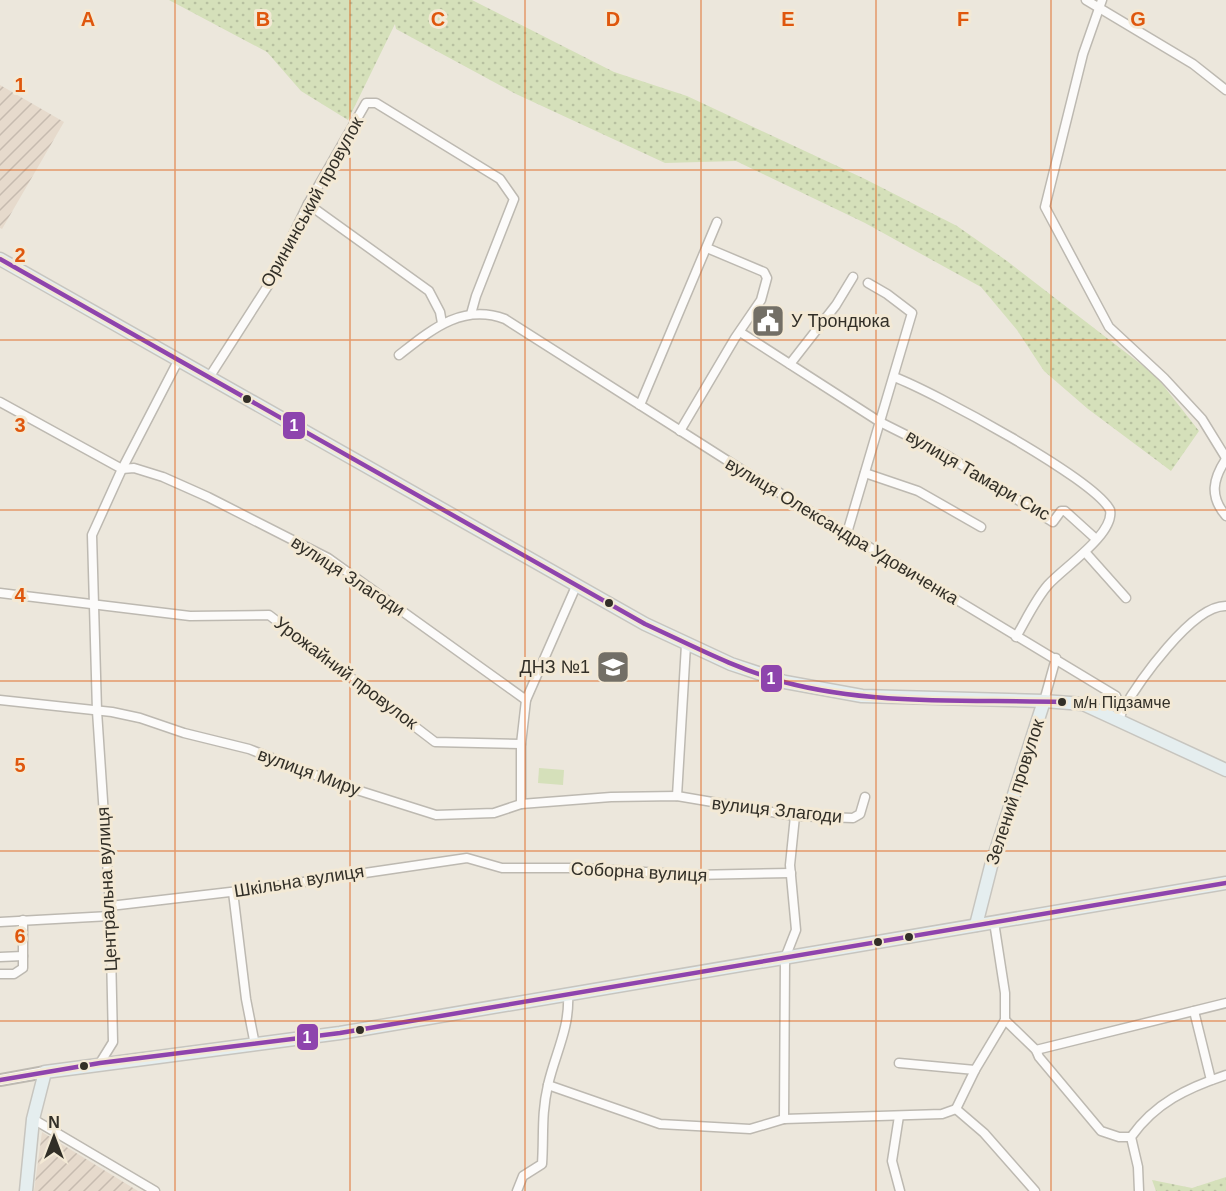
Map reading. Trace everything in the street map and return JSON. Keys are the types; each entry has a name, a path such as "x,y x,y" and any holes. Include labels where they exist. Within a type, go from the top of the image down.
{"main road":[{"path":"0,259 686,645 731,664 785,682 862,696 1083,704 1120,716"},
{"name":"Зелений провулок","path":"976,925 991,866 1044,701"},
{"name":"вулиця Олександра Удовиченка","path":"1120,716 1226,770"},
{"path":"26,1191 33,1119 45,1072 340,1033 1226,883"}],"street":[{"path":"1086,0 1100,4 1193,64 1226,90"},
{"path":"1100,4 1060,141 1045,207 1109,327 1164,378 1202,419 1226,459 1213,487 1215,499 1226,516"},
{"name":"Орининський провулок","path":"210,376 268,284 309,204 366,103 376,103 500,179 514,199 484,274 471,315"},
{"path":"309,204 429,291 440,312 441,323"},
{"path":"640,405 717,222"},
{"path":"680,431 761,300 767,276 707,248"},
{"path":"790,364 836,305 853,277"},
{"name":"вулиця Тамари Сис","path":"847,533 912,314 887,294 868,283"},
{"name":"вулиця Олександра Удовиченка","path":"399,355 441,323 471,315 493,315 505,320 1016,638 1056,658 1116,696 1120,716"},
{"path":"740,332 880,422"},
{"name":"Центральна вулиця","path":"100,1063 113,1042 110,906 97,711 96,604 92,535 122,469 179,359"},
{"path":"894,376 959,407 1060,469 1103,499 1111,516 1085,552 1048,585 1016,638"},
{"name":"вулиця Злагоди","path":"0,402 122,469 143,471 208,496 328,558 526,700"},
{"name":"вулиця Тамари Сис","path":"880,422 946,454 1053,522 1060,511 1065,511 1096,539"},
{"path":"865,473 918,491 981,527"},
{"path":"1085,552 1126,598"},
{"path":"522,804 521,744 526,700 577,584"},
{"name":"Урожайний провулок","path":"0,593 190,616 269,615 435,742 521,744"},
{"path":"1120,716 1178,638 1209,609 1226,606"},
{"path":"677,796 686,645"},
{"name":"Зелений провулок","path":"1044,701 1056,658"},
{"name":"вулиця Миру","path":"0,700 140,718 184,733 249,749 427,814 450,816 487,814 522,804"},
{"name":"вулиця Злагоди","path":"522,804 611,797 677,796 795,816 856,818 860,814 865,797"},
{"path":"784,1119 785,958 796,930 791,873 795,816"},
{"name":"Шкільна вулиця","path":"110,906 233,892 438,860 472,858 487,864"},
{"name":"Соборна вулиця","path":"487,864 502,868 580,868 693,875 791,873"},
{"path":"233,892 255,1045"},
{"path":"0,922 110,916"},
{"path":"0,974 20,972 23,968 23,920"},
{"path":"548,1085 660,1124 750,1129 784,1119 942,1114 956,1108 975,1070 1005,1020 1005,993 994,922"},
{"path":"0,957 23,956"},
{"path":"517,1191 523,1176 542,1164 542,1117 548,1085 564,1035 568,995"},
{"path":"1036,1050 1226,1003"},
{"path":"1194,1011 1211,1080"},
{"path":"1005,1020 1036,1050 1039,1057 1101,1131 1119,1137 1131,1137 1162,1103 1184,1091 1226,1076"},
{"path":"899,1063 975,1070"},
{"path":"0,1080 45,1072"},
{"path":"956,1108 984,1133 1035,1191"},
{"path":"899,1116 892,1161 900,1191"},
{"path":"33,1119 155,1191"},
{"path":"1131,1137 1138,1167 1138,1191"}],"shaded area":[{"path":"0,85 64,122 2,229 0,228"},
{"path":"42,1132 138,1191 34,1191"}],"green space":[{"path":"169,0 472,0 614,72 687,96 865,179 957,226 1007,261 1155,375 1199,431 1171,471 1088,409 1044,371 1017,330 981,287 865,223 736,161 665,163 516,94 396,29 395,24 348,120 301,91 267,52"},
{"path":"539,768 564,770 563,785 538,783"},
{"path":"1226,1177 1226,1191 1156,1191 1152,1180 1192,1188"}],"transit line":[{"name":"1","path":"0,259 645,624 731,663 784,682 852,695 922,700 1062,702"},
{"name":"1","path":"0,1080 100,1063 340,1033 1226,883"}],"place":[{"name":"У Трондюка","path":"768,321"},
{"name":"ДНЗ №1","path":"613,667"},
{"name":"м/н Підзамче","path":"1062,702"}]}
